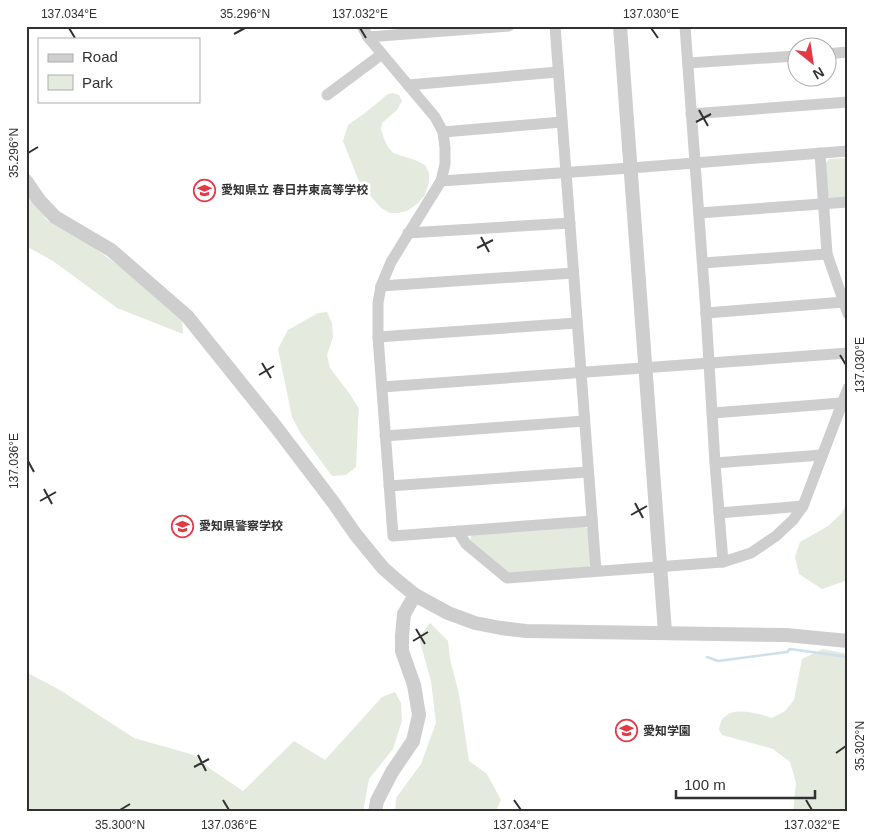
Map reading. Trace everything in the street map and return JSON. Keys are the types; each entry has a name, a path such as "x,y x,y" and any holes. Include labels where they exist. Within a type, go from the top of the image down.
{"street":[{"path":"362,26 368,37 435,117 442,132 445,148 445,164 441,181 392,262 382,286 378,303 378,338 393,536 592,521"},
{"path":"368,37 510,26"},
{"path":"555,26 596,571"},
{"path":"620,26 665,632"},
{"path":"685,26 723,562"},
{"path":"327,95 382,54"},
{"path":"688,64 786,57"},
{"path":"408,85 558,72"},
{"path":"691,114 848,102"},
{"path":"442,132 562,122"},
{"path":"441,181 848,151"},
{"path":"820,154 827,254 848,314"},
{"path":"26,181 39,200 55,217 111,250 186,316 276,427 383,568 416,596 448,613 475,623 526,631 786,635 848,641"},
{"path":"699,213 848,202"},
{"path":"408,233 570,223"},
{"path":"702,263 827,254"},
{"path":"382,286 573,273"},
{"path":"706,313 844,302"},
{"path":"378,338 577,323"},
{"path":"382,387 848,353"},
{"path":"458,531 466,544 507,578 723,562 751,553 776,536 793,520 803,506 848,388"},
{"path":"713,413 842,403"},
{"path":"385,436 584,421"},
{"path":"715,463 822,455"},
{"path":"389,486 588,472"},
{"path":"719,513 803,506"},
{"path":"375,812 377,801 392,772 413,741 419,715 414,685 402,651 404,614 416,596"}],"green space":[{"path":"388,94 399,95 402,101 397,110 382,123 381,129 384,139 393,153 425,165 429,173 429,182 425,195 407,211 398,213 390,213 381,208 360,184 343,141 348,125"},
{"path":"848,158 848,198 831,199 828,196 826,163 829,159"},
{"path":"26,191 47,220 96,249 182,318 183,334 117,308 53,261 26,246"},
{"path":"327,312 332,323 333,337 327,355 330,368 359,409 356,467 346,475 332,476 301,434 292,417 278,349 288,330 318,313"},
{"path":"848,500 848,580 822,589 799,574 795,557 800,542 828,526 842,513"},
{"path":"584,526 588,529 591,564 588,567 510,573 470,542 471,534"},
{"path":"430,623 448,641 450,659 459,694 469,761 487,774 501,800 495,812 395,812 396,798 421,764 436,723 431,681 419,638"},
{"path":"823,649 848,654 848,812 793,812 796,783 790,762 773,749 722,735 719,728 724,717 730,713 755,713 772,718 785,711 794,700 802,659"},
{"path":"26,672 60,690 134,738 194,755 243,791 294,741 325,760 382,697 395,692 401,703 402,721 393,749 369,779 363,812 26,812"}],"waterway":[{"path":"707,657 718,661 787,652 790,649 848,657"}],"place":[{"name":"愛知県立 春日井東高等学校","path":"205,190"},
{"name":"愛知県警察学校","path":"183,526"},
{"name":"愛知学園","path":"627,731"}]}
